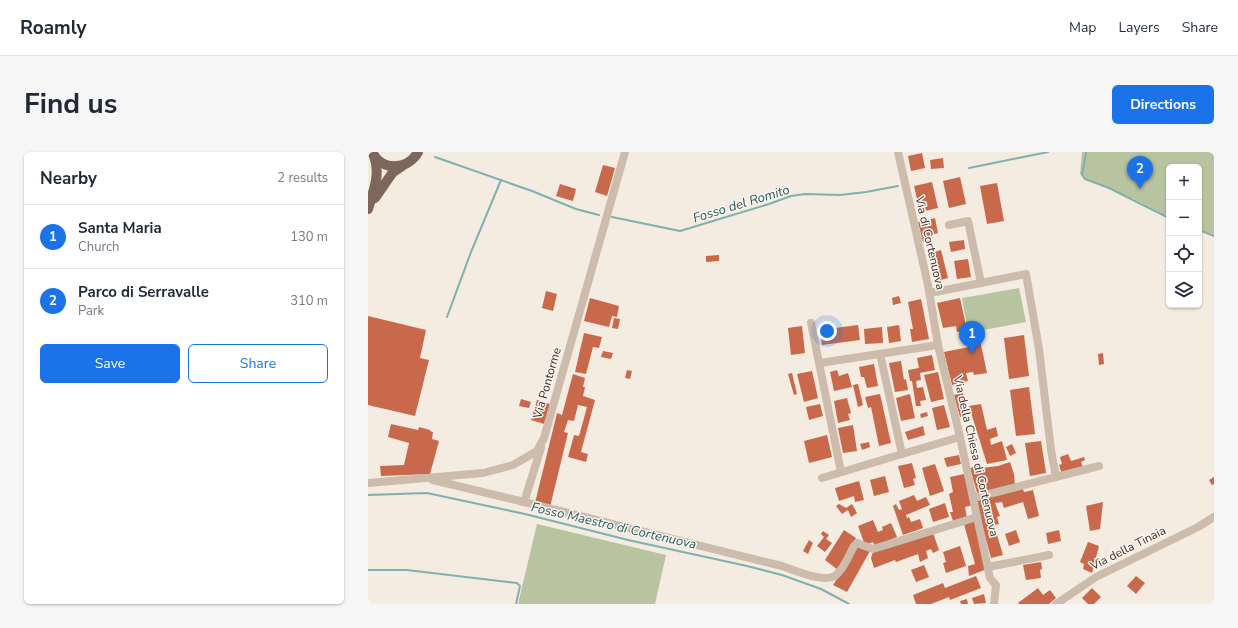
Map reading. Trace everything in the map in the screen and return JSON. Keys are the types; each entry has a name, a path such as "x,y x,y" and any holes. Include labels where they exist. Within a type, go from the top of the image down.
{"main road":[{"path":"368,209 393,172 409,162 418,152"},
{"path":"373,153 379,161 386,165 394,167 402,166"},
{"path":"368,209 378,173 377,162 373,153"}],"street":[{"name":"Via Pontorme","path":"368,484 483,473 513,465 537,451 544,438 625,152"},
{"name":"Via di Cortenuova","path":"898,152 930,293 938,342"},
{"path":"949,225 968,221 981,282"},
{"path":"930,293 1026,274 1039,349 1050,450 1056,477"},
{"path":"810,323 820,363 841,472"},
{"path":"820,363 880,354 938,342"},
{"name":"Via della Chiesa di Cortenuova","path":"938,342 990,578 996,585 994,604"},
{"path":"880,354 902,454"},
{"path":"822,478 960,437"},
{"path":"524,502 544,438"},
{"path":"973,498 1099,466"},
{"path":"427,478 782,566 820,578 830,578 836,576 854,546 858,543 873,548 977,517"},
{"name":"Via della Tinaia","path":"1056,604 1096,577 1198,527 1214,517"},
{"path":"988,567 1049,555"}],"green space":[{"path":"1082,152 1214,152 1214,235 1202,231 1202,164 1166,164 1166,215 1134,199 1086,179 1080,174"},
{"path":"1019,288 1026,322 968,333 962,298"},
{"path":"537,524 666,555 655,604 518,604"}],"building":[{"path":"922,153 925,168 911,171 908,156"},
{"path":"943,158 944,168 931,169 930,160"},
{"path":"603,165 615,168 607,196 595,192"},
{"path":"960,177 966,204 949,208 943,181"},
{"path":"932,182 938,208 920,212 914,186"},
{"path":"997,183 1004,221 987,224 980,186"},
{"path":"560,184 576,189 573,201 556,196"},
{"path":"935,218 938,233 931,235 932,240 923,242 918,222"},
{"path":"964,240 965,249 951,252 949,242"},
{"path":"941,250 948,278 937,281 931,253"},
{"path":"719,255 719,261 706,262 706,256"},
{"path":"968,259 971,277 957,279 954,261"},
{"path":"546,291 557,294 553,311 542,308"},
{"path":"899,296 901,303 893,305 892,298"},
{"path":"590,298 619,306 617,317 612,316 609,327 584,321"},
{"path":"960,298 967,330 957,332 956,326 943,328 937,303"},
{"path":"921,299 929,339 912,342 910,329 913,329 908,302"},
{"path":"368,316 426,330 420,358 429,360 415,416 368,405"},
{"path":"614,318 620,319 618,329 612,328"},
{"path":"858,325 860,340 822,345 820,330"},
{"path":"899,325 901,341 889,343 887,327"},
{"path":"802,326 805,353 791,355 788,328"},
{"path":"882,327 883,343 865,344 864,329"},
{"path":"584,333 602,337 599,348 593,347 586,374 575,372"},
{"path":"979,335 987,373 974,375 973,372 966,373 968,381 952,385 944,352 974,346 972,336"},
{"path":"1024,335 1029,376 1009,379 1004,338"},
{"path":"603,351 613,353 611,359 601,357"},
{"path":"1103,353 1104,364 1099,365 1098,354"},
{"path":"932,355 935,370 920,373 921,380 916,381 917,388 923,387 926,400 920,401 921,406 916,406 912,381 910,381 908,370 919,368 917,358"},
{"path":"901,361 904,380 906,379 908,390 895,392 889,363"},
{"path":"874,364 878,386 867,388 864,377 861,377 859,367"},
{"path":"627,370 632,371 630,379 625,378"},
{"path":"837,370 839,376 848,373 852,387 834,391 830,372"},
{"path":"812,371 818,398 804,402 797,374"},
{"path":"938,372 944,399 931,402 924,375"},
{"path":"792,373 797,394 794,395 788,374"},
{"path":"573,374 585,378 583,396 595,400 581,452 588,454 586,462 568,457 574,435 579,436 587,407 578,405 574,421 568,420 564,432 568,433 550,507 535,503 557,413 562,415"},
{"path":"858,384 863,405 858,407 853,385"},
{"path":"1029,387 1035,434 1016,436 1010,390"},
{"path":"963,393 968,415 960,417 954,395"},
{"path":"880,394 891,443 879,446 871,407 868,408 865,397"},
{"path":"910,394 915,418 901,421 896,398"},
{"path":"847,398 851,413 848,414 850,420 838,423 834,401"},
{"path":"521,399 531,402 529,408 519,406"},
{"path":"537,400 550,404 544,424 531,420"},
{"path":"820,404 823,416 809,420 806,407"},
{"path":"981,404 987,430 996,427 998,436 990,439 991,445 1002,441 1007,460 987,464 969,406"},
{"path":"944,405 950,427 937,430 932,408"},
{"path":"927,412 928,416 921,418 920,414"},
{"path":"391,424 418,430 419,427 433,432 432,439 439,441 430,474 381,476 380,466 404,465 409,443 388,437"},
{"path":"853,425 857,451 843,453 838,428"},
{"path":"923,426 925,435 908,440 905,432"},
{"path":"827,435 832,457 809,463 804,441"},
{"path":"1041,441 1046,473 1030,476 1025,443"},
{"path":"869,442 870,447 862,450 860,444"},
{"path":"1012,444 1016,453 1010,456 1006,447"},
{"path":"1068,454 1071,461 1084,457 1085,460 1081,462 1083,468 1062,475 1059,465 1062,464 1060,457"},
{"path":"959,455 961,464 947,467 944,458"},
{"path":"1010,462 1014,474 1015,486 978,496 970,468 980,465 981,468 998,466"},
{"path":"912,463 916,478 913,479 915,485 904,488 898,466"},
{"path":"935,464 944,491 930,496 922,468"},
{"path":"964,474 973,505 965,507 967,518 953,521 950,512 953,512 949,494 953,492 950,477"},
{"path":"885,476 889,492 874,496 870,480"},
{"path":"1214,477 1214,484 1212,485 1209,480"},
{"path":"859,481 864,500 855,502 854,496 839,501 835,488"},
{"path":"1022,487 1024,492 1033,490 1039,516 1028,519 1023,502 1004,508 1002,502 995,503 1000,516 997,517 999,524 994,525 1003,555 991,558 976,498"},
{"path":"914,495 917,501 926,497 930,505 906,515 907,518 909,517 911,522 920,519 923,528 903,535 893,506 896,504 899,510 902,509 899,501"},
{"path":"1103,502 1100,529 1090,531 1086,506"},
{"path":"945,503 949,517 933,522 929,509"},
{"path":"839,504 846,508 852,504 857,513 851,517 848,510 842,514 836,506"},
{"path":"873,520 878,532 883,530 882,527 891,523 897,537 875,546 873,542 865,545 858,526"},
{"path":"977,521 987,569 969,576 968,566 975,564 964,524"},
{"path":"844,530 856,538 838,570 825,560"},
{"path":"1016,530 1020,542 1009,546 1005,534"},
{"path":"1059,530 1061,541 1048,544 1046,533"},
{"path":"823,531 829,535 826,539 832,543 825,552 817,546 824,537 821,534"},
{"path":"933,533 939,550 933,553 931,549 926,551 928,558 920,562 918,554 896,562 895,560 874,568 871,558 873,552"},
{"path":"809,540 813,543 808,554 803,551"},
{"path":"1088,542 1099,546 1092,573 1083,569 1084,564 1080,562"},
{"path":"960,546 966,566 946,573 943,563 946,562 943,552"},
{"path":"858,547 870,551 847,592 833,585"},
{"path":"1041,562 1041,578 1026,580 1023,565"},
{"path":"924,565 929,577 916,582 911,570"},
{"path":"976,576 981,588 950,600 949,597 931,604 916,604 913,595 943,583 945,588"},
{"path":"1136,576 1145,583 1136,594 1127,586"},
{"path":"1038,588 1043,595 1050,590 1056,598 1049,604 1018,603"},
{"path":"1092,588 1101,597 1094,604 1088,604 1082,598"},
{"path":"984,594 986,603 974,604 972,598"},
{"path":"967,599 968,604 961,604 960,601"}],"waterway":[{"name":"Fosso del Romito","path":"969,168 1048,152"},
{"name":"Fosso del Romito","path":"1086,152 1082,175 1085,179 1109,188 1166,216"},
{"path":"435,157 532,191 576,209 599,215"},
{"path":"447,317 471,252 501,180"},
{"name":"Fosso del Romito","path":"612,217 680,231 791,196 805,194 840,195 898,186"},
{"name":"Fosso del Romito","path":"1202,231 1214,236"},
{"name":"Fosso Maestro di Cortenuova","path":"368,495 427,493 525,514 628,540 782,575 821,589 849,604"},
{"path":"368,570 407,570 517,583 520,586 516,604"}],"place":[{"name":"Parco di Serravalle","path":"1140,189"},
{"name":"Santa Maria","path":"972,354"}]}
